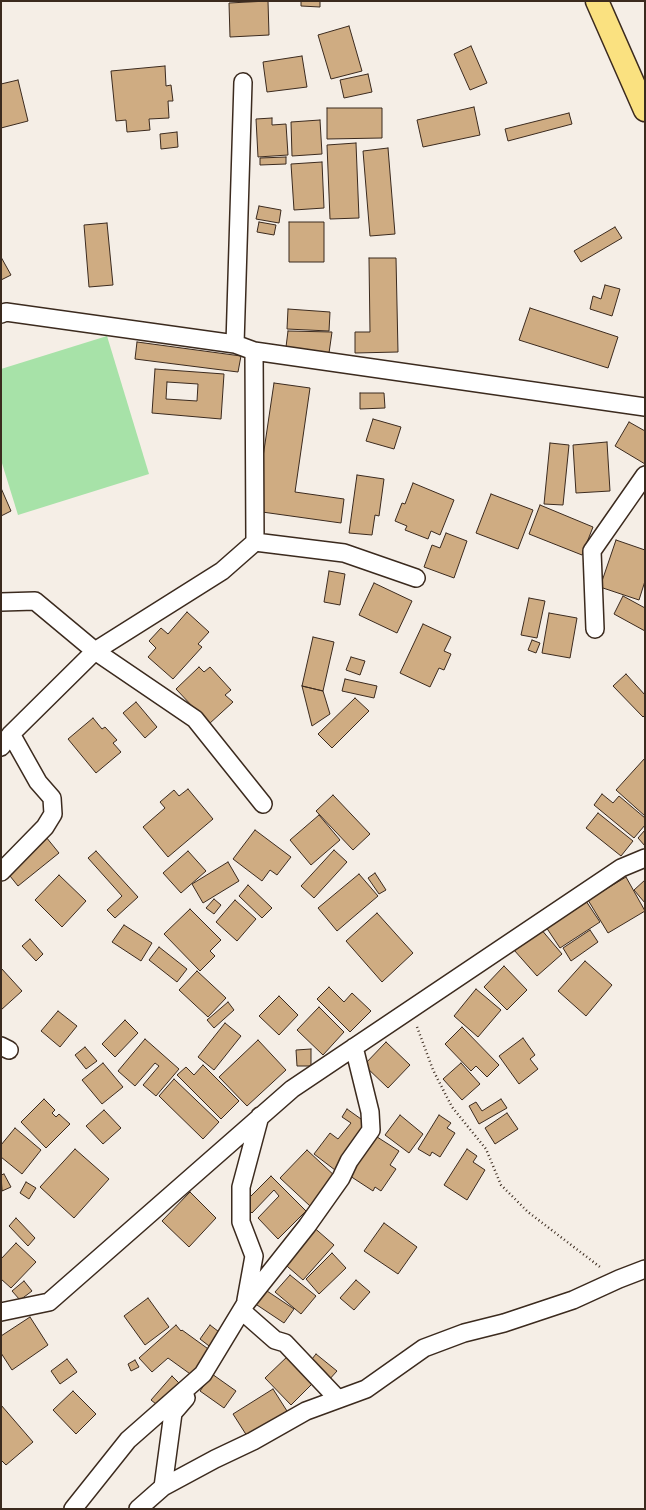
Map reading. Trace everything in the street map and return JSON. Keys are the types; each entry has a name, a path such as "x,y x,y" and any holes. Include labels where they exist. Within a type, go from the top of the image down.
{"main road":[{"path":"597,1 645,110"}],"street":[{"path":"236,344 243,82"},
{"path":"1,314 6,312 236,344 254,351 645,407"},
{"path":"254,351 255,542"},
{"path":"595,629 592,551 645,475"},
{"path":"1,872 45,827 53,814 52,798 6,740 95,651 222,571 255,542 344,553 416,578"},
{"path":"1,602 35,601 95,651 195,719 263,804"},
{"path":"1,1312 49,1302 292,1089 621,868 645,858"},
{"path":"73,1509 128,1440 203,1374 244,1307 307,1226 341,1178 349,1161 371,1130 370,1112 354,1047"},
{"path":"163,1488 173,1413 221,1356 244,1307 254,1256 241,1222 241,1187 260,1116"},
{"path":"138,1509 163,1488 215,1459 253,1441 306,1411 366,1389 424,1348 464,1333 504,1323 573,1300 618,1279 645,1269"},
{"path":"244,1307 275,1340 285,1343 338,1399"}],"path":[{"path":"410,1009 432,1070 452,1106 486,1149 501,1185 528,1212 590,1261 618,1279"}],"green space":[{"path":"107,336 149,474 18,515 1,460 1,369"}],"building":[{"path":"268,1 269,35 230,37 229,3"},
{"path":"301,1 320,1 320,7 301,6"},
{"path":"349,26 362,71 331,79 318,35"},
{"path":"471,46 487,83 470,90 454,54"},
{"path":"302,56 307,87 267,92 263,62"},
{"path":"165,66 166,86 171,85 173,101 168,101 169,118 149,119 150,130 127,132 126,120 116,121 111,71"},
{"path":"368,74 372,92 344,98 340,80"},
{"path":"18,80 28,121 1,128 1,84"},
{"path":"474,107 480,135 423,147 417,120"},
{"path":"327,108 382,108 382,138 327,139"},
{"path":"569,113 572,124 508,141 505,129"},
{"path":"272,118 272,125 286,124 288,155 258,157 256,119"},
{"path":"320,120 322,154 292,156 291,122"},
{"path":"177,132 178,147 161,149 160,134"},
{"path":"356,143 359,218 330,219 327,145"},
{"path":"388,148 395,234 370,236 363,151"},
{"path":"286,157 286,164 260,165 260,158"},
{"path":"322,162 324,208 294,210 291,164"},
{"path":"259,206 281,210 279,223 256,219"},
{"path":"259,222 276,225 274,235 257,232"},
{"path":"289,222 324,222 324,262 289,262"},
{"path":"107,223 113,285 89,287 84,225"},
{"path":"615,227 622,238 581,262 574,251"},
{"path":"1,257 11,275 1,280"},
{"path":"369,258 396,258 398,352 355,353 355,332 370,332"},
{"path":"605,285 620,289 612,316 590,309 593,296 601,299"},
{"path":"530,308 618,337 608,368 519,340"},
{"path":"288,309 330,312 329,331 287,329"},
{"path":"288,331 332,332 329,353 286,347"},
{"path":"137,342 241,356 238,372 135,359"},
{"path":"155,369 224,374 221,419 152,413","holes":["167,382 198,384 197,401 166,399"]},
{"path":"274,383 310,388 295,492 344,499 341,523 255,511"},
{"path":"360,393 384,393 385,408 360,409"},
{"path":"373,419 401,427 394,449 366,441"},
{"path":"629,422 645,431 645,464 615,446"},
{"path":"607,442 610,491 576,493 573,445"},
{"path":"550,443 569,445 563,505 544,504"},
{"path":"357,475 384,479 379,516 375,515 372,535 349,533"},
{"path":"413,483 454,500 440,535 431,531 428,539 405,530 407,526 395,521 402,503 405,504"},
{"path":"1,488 11,511 1,516"},
{"path":"491,494 533,510 518,549 476,533"},
{"path":"540,505 593,527 582,555 529,534"},
{"path":"446,533 467,541 454,578 424,567 432,545 440,548"},
{"path":"616,540 645,550 645,581 639,600 600,587"},
{"path":"329,571 345,574 340,605 324,602"},
{"path":"374,583 412,601 397,633 359,615"},
{"path":"623,596 645,608 645,631 614,614"},
{"path":"529,598 545,601 537,638 521,635"},
{"path":"187,612 209,632 198,644 202,647 173,679 148,657 156,648 149,641 161,628 168,634"},
{"path":"549,613 577,618 570,658 542,653"},
{"path":"423,624 451,637 444,651 451,654 444,670 439,668 430,687 400,673"},
{"path":"313,637 334,642 323,691 302,686"},
{"path":"532,640 540,643 536,653 528,650"},
{"path":"351,657 365,661 360,675 346,670"},
{"path":"199,667 204,672 210,667 231,690 225,695 233,702 209,724 176,689"},
{"path":"626,674 645,695 645,715 643,717 613,686"},
{"path":"345,679 377,686 374,698 342,691"},
{"path":"302,686 323,691 330,714 312,726"},
{"path":"355,698 369,711 332,748 318,734"},
{"path":"136,702 157,727 145,738 123,713"},
{"path":"93,718 102,729 105,727 117,740 113,743 121,752 96,773 68,739"},
{"path":"645,758 645,816 616,790"},
{"path":"188,789 213,819 168,857 143,827 165,808 160,802 174,790 179,796"},
{"path":"602,794 613,803 619,796 645,818 645,825 634,838 594,805"},
{"path":"333,795 370,834 353,850 316,811"},
{"path":"598,813 633,841 621,856 586,828"},
{"path":"319,815 340,840 311,865 290,840"},
{"path":"255,830 291,857 277,875 270,870 262,881 233,859"},
{"path":"645,830 645,846 638,838"},
{"path":"46,837 59,853 18,886 6,871"},
{"path":"334,850 347,862 314,898 301,886"},
{"path":"96,851 138,897 115,918 107,910 122,896 88,858"},
{"path":"188,851 206,871 181,893 163,873"},
{"path":"228,862 239,881 203,903 192,884"},
{"path":"375,873 386,890 379,894 368,878"},
{"path":"359,874 378,896 337,931 318,908"},
{"path":"59,875 86,901 62,927 35,900"},
{"path":"626,877 645,911 608,933 588,900"},
{"path":"645,880 645,903 634,890"},
{"path":"248,885 272,908 262,918 239,896"},
{"path":"214,899 221,905 214,914 206,908"},
{"path":"235,900 256,919 237,941 216,922"},
{"path":"586,901 600,922 560,948 546,927"},
{"path":"190,909 221,940 210,951 215,956 200,971 164,934"},
{"path":"377,913 413,953 382,982 346,941"},
{"path":"124,925 152,943 141,961 112,942"},
{"path":"540,928 562,954 537,976 514,950"},
{"path":"590,930 598,942 571,961 563,948"},
{"path":"30,939 43,954 36,961 22,946"},
{"path":"159,947 187,969 177,982 149,960"},
{"path":"585,961 612,985 586,1016 558,991"},
{"path":"504,966 527,990 507,1010 484,987"},
{"path":"1,968 22,991 1,1010"},
{"path":"197,971 226,998 208,1017 179,990"},
{"path":"329,987 344,1002 352,993 371,1011 350,1032 317,999"},
{"path":"476,989 501,1010 478,1037 454,1016"},
{"path":"279,996 298,1015 279,1035 259,1016"},
{"path":"228,1002 234,1010 214,1028 207,1020"},
{"path":"319,1007 344,1032 323,1055 297,1030"},
{"path":"58,1011 77,1026 60,1047 41,1031"},
{"path":"125,1020 138,1033 115,1057 102,1044"},
{"path":"225,1023 241,1036 214,1070 198,1057"},
{"path":"462,1027 499,1065 487,1077 476,1066 471,1071 445,1044"},
{"path":"523,1038 535,1055 530,1059 538,1069 519,1084 499,1056"},
{"path":"145,1039 179,1069 156,1096 143,1085 159,1066 155,1063 135,1086 118,1071"},
{"path":"258,1040 286,1070 247,1106 219,1077"},
{"path":"386,1042 410,1065 388,1088 364,1065"},
{"path":"85,1047 97,1061 86,1069 75,1055"},
{"path":"311,1049 311,1066 297,1066 296,1050"},
{"path":"103,1063 123,1087 102,1104 82,1080"},
{"path":"461,1063 480,1084 462,1100 443,1079"},
{"path":"203,1065 239,1101 221,1119 177,1075 186,1067 194,1075"},
{"path":"174,1079 219,1122 203,1139 159,1096"},
{"path":"44,1099 55,1110 52,1113 56,1117 59,1114 70,1124 46,1148 21,1122"},
{"path":"501,1099 507,1108 479,1124 469,1106 476,1102 482,1111"},
{"path":"347,1109 368,1124 335,1170 314,1154 330,1133 338,1139 351,1123 342,1117"},
{"path":"104,1110 121,1128 103,1144 86,1126"},
{"path":"507,1113 518,1129 495,1144 485,1128"},
{"path":"400,1115 423,1134 409,1153 385,1135"},
{"path":"439,1115 451,1123 447,1128 455,1133 440,1157 432,1152 430,1156 418,1149"},
{"path":"15,1128 41,1150 22,1174 1,1157 1,1145"},
{"path":"374,1135 399,1151 390,1165 396,1169 381,1191 375,1187 373,1191 347,1174"},
{"path":"75,1149 109,1179 74,1218 40,1187"},
{"path":"467,1149 477,1156 473,1162 485,1170 467,1200 444,1185"},
{"path":"307,1150 337,1178 310,1206 280,1178"},
{"path":"4,1174 11,1187 2,1191 1,1175"},
{"path":"271,1176 306,1211 278,1239 258,1218 279,1196 274,1190 252,1213 243,1204"},
{"path":"26,1182 36,1188 29,1199 20,1193"},
{"path":"190,1192 216,1218 189,1247 162,1221"},
{"path":"16,1218 35,1238 28,1246 9,1226"},
{"path":"384,1223 417,1247 398,1274 364,1251"},
{"path":"311,1225 334,1245 303,1280 280,1260"},
{"path":"16,1243 36,1262 11,1288 1,1279 1,1259"},
{"path":"332,1253 346,1268 319,1294 306,1279"},
{"path":"290,1275 316,1296 301,1314 275,1292"},
{"path":"356,1280 370,1292 354,1310 340,1298"},
{"path":"24,1281 32,1291 20,1300 12,1291"},
{"path":"264,1289 294,1309 284,1323 254,1303"},
{"path":"148,1298 169,1327 145,1345 124,1316"},
{"path":"30,1317 48,1345 12,1370 1,1353 1,1336"},
{"path":"176,1325 181,1331 182,1330 211,1351 193,1376 168,1358 152,1372 139,1358"},
{"path":"210,1325 223,1335 213,1349 200,1339"},
{"path":"290,1354 316,1380 291,1405 265,1378"},
{"path":"316,1354 337,1371 328,1381 308,1364"},
{"path":"67,1359 77,1372 60,1384 51,1371"},
{"path":"135,1360 139,1367 131,1371 128,1364"},
{"path":"212,1374 236,1391 224,1408 200,1391"},
{"path":"172,1376 181,1385 161,1408 151,1400"},
{"path":"273,1389 287,1411 247,1436 233,1414"},
{"path":"73,1391 96,1414 76,1434 53,1410"},
{"path":"1,1405 33,1442 6,1465 1,1460"}]}
